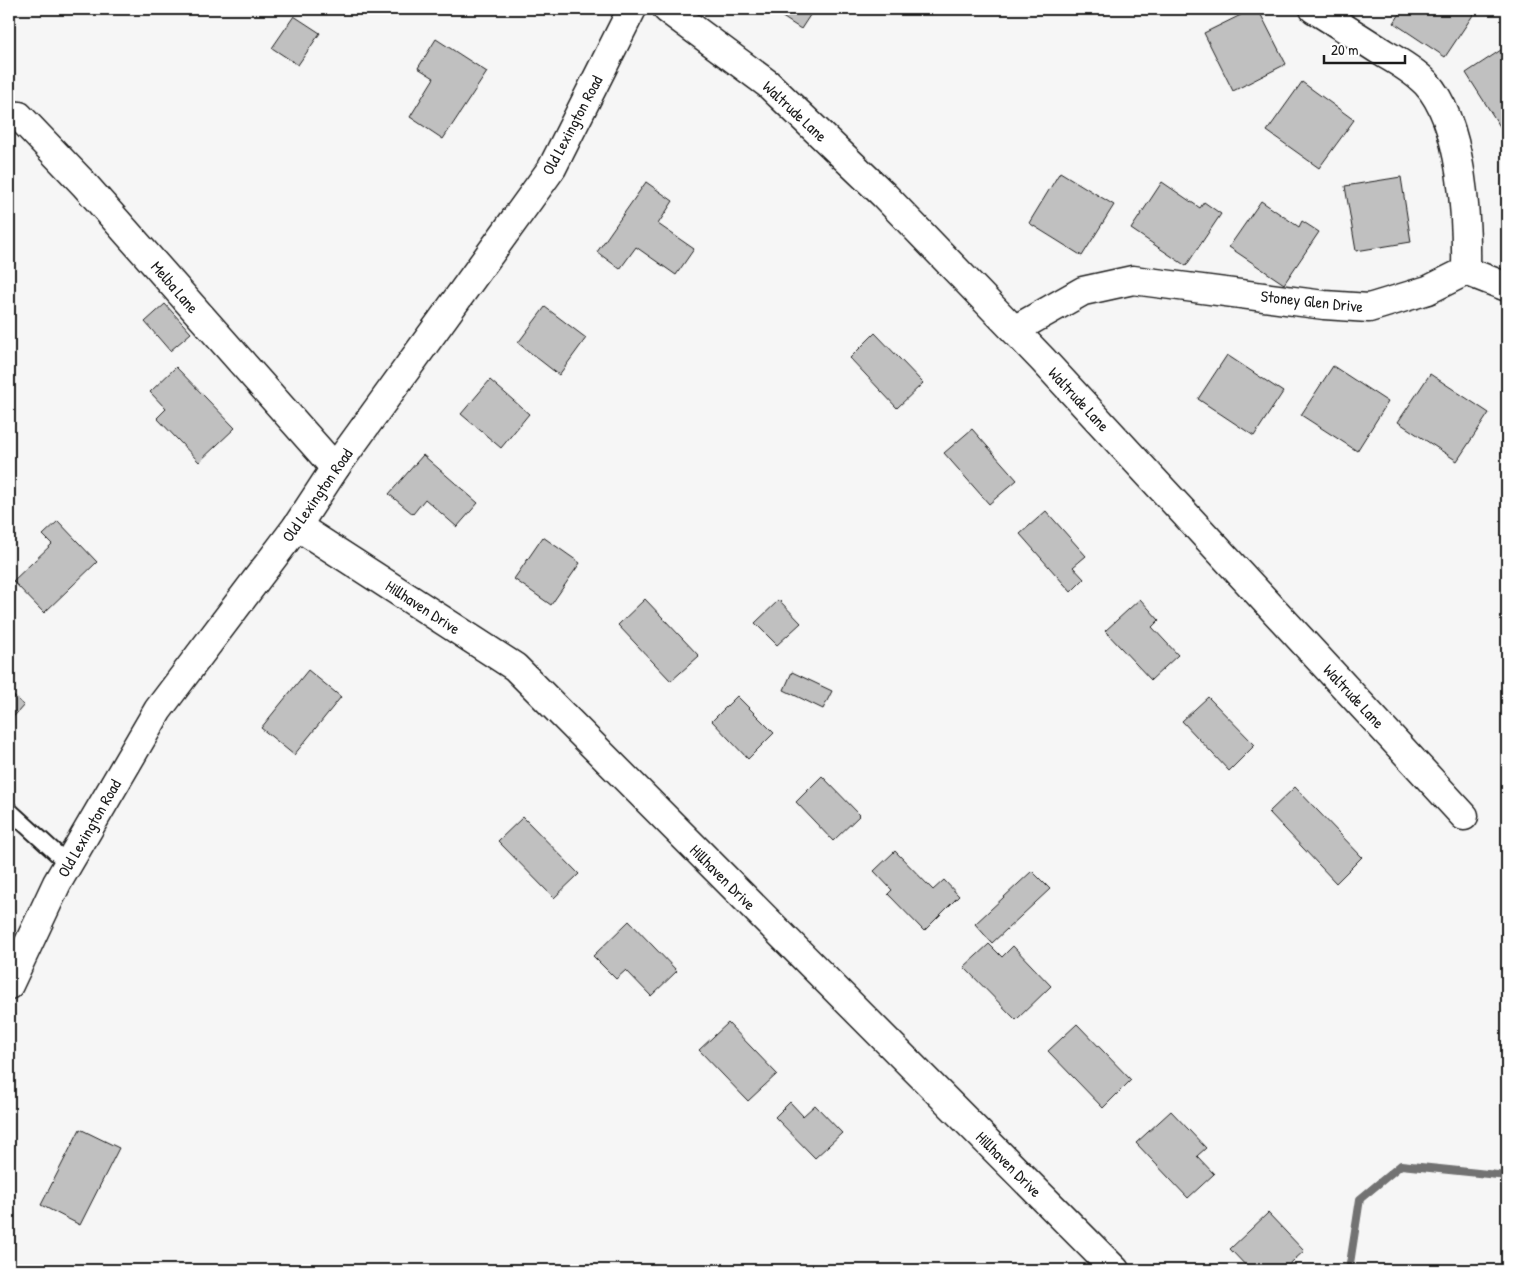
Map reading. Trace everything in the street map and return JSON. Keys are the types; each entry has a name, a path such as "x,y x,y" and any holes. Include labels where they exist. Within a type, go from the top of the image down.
{"street":[{"name":"Old Lexington Road","path":"9,984 68,864 158,710 296,526 335,468 552,168 632,9"},
{"name":"Waltrude Lane","path":"667,9 768,84 884,195 1014,330 1464,816"},
{"path":"1314,9 1426,83 1438,102 1454,139 1467,226 1466,271 1507,287"},
{"name":"Melba Lane","path":"9,115 19,116 84,184 335,468"},
{"name":"Stoney Glen Drive","path":"1014,330 1083,291 1132,280 1324,305 1369,308 1428,290 1466,271"},
{"name":"Hillhaven Drive","path":"296,526 515,667 1115,1270"}],"lane":[{"path":"9,810 68,864"}],"building":[{"path":"770,9 814,9 801,29"},
{"path":"1253,9 1258,9 1286,64 1233,91 1204,33"},
{"path":"1403,9 1477,9 1445,57 1394,23"},
{"path":"294,16 320,33 298,65 272,48"},
{"path":"436,39 487,72 443,139 410,117 434,78 418,68"},
{"path":"1507,46 1507,124 1501,128 1466,73"},
{"path":"1302,82 1354,120 1319,168 1267,131"},
{"path":"1060,172 1114,205 1082,256 1029,223"},
{"path":"1401,177 1411,242 1356,251 1345,186"},
{"path":"646,182 673,201 658,224 694,249 676,275 636,247 620,269 597,252"},
{"path":"1162,182 1200,208 1204,202 1221,214 1186,266 1131,229"},
{"path":"1261,201 1299,227 1302,221 1319,232 1284,284 1229,247"},
{"path":"165,304 191,333 170,351 145,322"},
{"path":"545,307 586,338 559,375 518,343"},
{"path":"875,333 923,383 897,408 850,358"},
{"path":"1227,355 1283,392 1254,436 1198,399"},
{"path":"1333,366 1388,402 1357,451 1301,415"},
{"path":"176,367 235,428 199,462 157,418 166,409 150,392"},
{"path":"1430,374 1489,413 1457,461 1398,422"},
{"path":"490,380 529,414 501,448 461,414"},
{"path":"972,429 1017,480 989,504 944,453"},
{"path":"423,455 478,503 457,527 425,499 413,514 389,494"},
{"path":"1046,511 1086,556 1073,567 1084,579 1071,592 1020,534"},
{"path":"58,521 97,562 44,613 13,581 52,544 43,535"},
{"path":"543,537 580,563 551,605 514,579"},
{"path":"645,599 699,656 671,681 618,625"},
{"path":"1140,599 1159,620 1152,627 1178,655 1151,680 1105,631"},
{"path":"779,600 801,623 777,645 755,623"},
{"path":"308,670 341,697 294,755 261,728"},
{"path":"792,672 832,691 823,709 784,690"},
{"path":"9,692 24,705 9,722"},
{"path":"737,696 774,733 748,759 712,721"},
{"path":"1208,697 1255,745 1229,771 1182,721"},
{"path":"822,776 860,815 833,841 796,802"},
{"path":"1295,787 1362,857 1336,883 1269,812"},
{"path":"523,817 579,874 554,898 498,841"},
{"path":"895,851 933,890 944,880 959,896 924,931 888,894 892,890 874,871"},
{"path":"1032,871 1050,889 992,943 975,924"},
{"path":"629,921 677,971 651,996 626,970 616,979 593,956"},
{"path":"989,944 1002,957 1013,946 1051,986 1016,1020 964,967"},
{"path":"728,1023 777,1074 748,1101 699,1050"},
{"path":"1077,1024 1131,1080 1103,1108 1048,1051"},
{"path":"790,1102 803,1116 815,1105 842,1133 815,1158 775,1117"},
{"path":"1171,1111 1206,1148 1197,1156 1214,1174 1188,1198 1136,1143"},
{"path":"80,1129 119,1148 80,1225 41,1205"},
{"path":"1268,1213 1304,1251 1283,1270 1250,1270 1230,1249"}],"waterway":[{"path":"1349,1270 1360,1199 1401,1165 1507,1176"}]}
